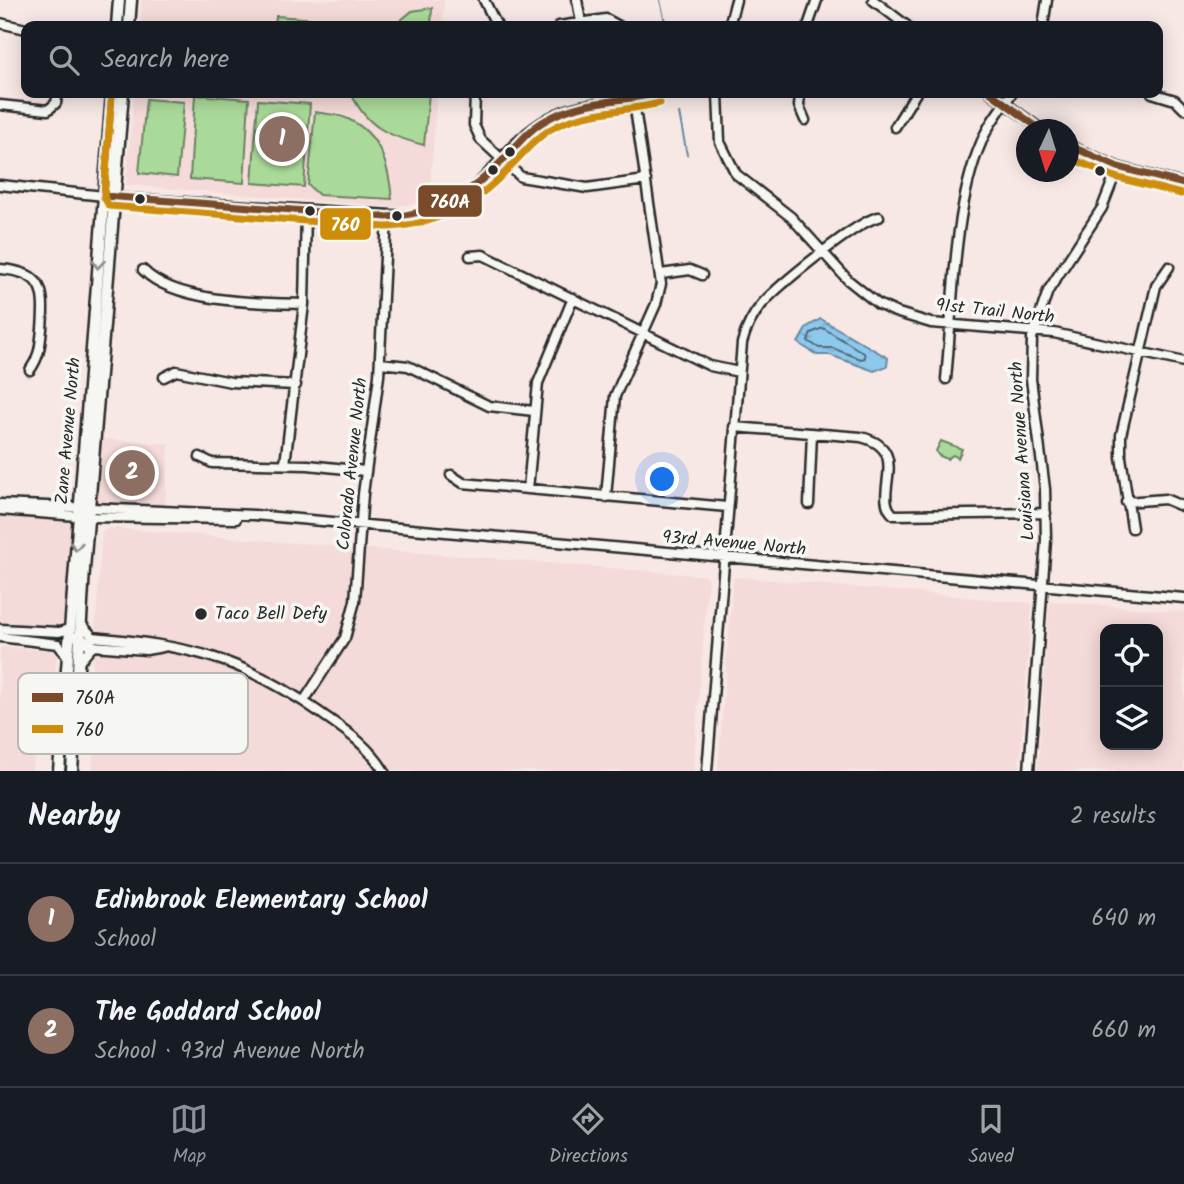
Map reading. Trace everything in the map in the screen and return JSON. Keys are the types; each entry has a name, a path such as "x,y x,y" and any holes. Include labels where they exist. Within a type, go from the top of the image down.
{"main road":[{"path":"118,21 120,0"},
{"path":"129,21 131,0"},
{"name":"Zane Avenue North","path":"69,635 81,624 90,513 109,197 112,98"},
{"name":"Zane Avenue North","path":"66,673 78,512 109,197 122,98"},
{"path":"69,635 75,631 74,575"},
{"path":"69,635 93,646"},
{"path":"69,635 74,656 74,673"},
{"name":"Zane Avenue North","path":"69,635 79,662 78,673"},
{"name":"Zane Avenue North","path":"72,771 74,755"}],"street":[{"path":"484,0 494,21"},
{"path":"577,0 581,21"},
{"path":"730,21 736,0"},
{"path":"810,21 817,0"},
{"path":"873,0 900,21"},
{"path":"1044,21 1047,0"},
{"path":"590,21 609,21"},
{"path":"0,23 21,28"},
{"path":"1163,96 1175,100 1184,109"},
{"path":"0,105 48,110 56,103 57,98"},
{"path":"475,98 476,132 502,161 521,177 576,187 646,180"},
{"path":"0,186 306,212 387,217 415,215 451,204 473,190 529,132 557,114 619,98"},
{"path":"606,497 613,405 659,294 662,274 633,98"},
{"name":"91st Trail North","path":"718,98 720,142 736,174 791,217 848,280 878,304 913,318 1071,336 1184,362"},
{"path":"800,98 799,106 805,120"},
{"path":"895,127 913,98"},
{"path":"998,98 1027,119"},
{"path":"946,379 959,235 975,160 985,134 1009,98"},
{"path":"1079,149 1118,167 1184,184"},
{"name":"Louisiana Avenue North","path":"1029,771 1046,513 1031,379 1034,331 1048,291 1102,208 1118,167"},
{"path":"285,464 304,304 306,212"},
{"path":"707,771 742,343 757,311 858,226 879,216"},
{"name":"Colorado Avenue North","path":"304,701 345,638 352,620 365,471 380,363 387,217"},
{"path":"470,256 483,255 710,366 739,372"},
{"path":"1132,528 1126,502 1120,445 1156,286 1169,267"},
{"path":"0,269 21,271 31,276 44,296 40,357 30,370"},
{"path":"143,270 153,281 170,289 239,301 304,304"},
{"path":"662,274 691,271 702,275"},
{"path":"528,489 534,411 541,369 573,298"},
{"path":"380,363 408,366 489,406 534,411"},
{"path":"164,377 176,371 231,382 296,385"},
{"path":"734,427 861,437 882,448 889,463 888,508 894,515 1046,513"},
{"path":"809,504 812,433"},
{"path":"200,457 212,463 285,464 365,471"},
{"path":"452,475 463,484 727,507"},
{"path":"1126,502 1165,499 1184,507"},
{"name":"93rd Avenue North","path":"0,504 90,513 281,518 361,524 1184,598"},
{"name":"93rd Avenue North","path":"0,510 78,512"},
{"path":"81,624 93,637 149,642 229,660 270,679 366,747 384,771"},
{"path":"0,629 69,635"},
{"path":"0,637 58,644 67,656"},
{"path":"79,662 93,646 146,650 166,647"}],"shaded area":[{"path":"142,0 444,0 442,21 140,21"},
{"path":"134,98 437,98 429,201 392,207 126,185"},
{"path":"102,439 169,444 165,507 107,505 96,500"},
{"path":"0,512 40,515 69,520 73,524 73,553 61,628 0,627"},
{"path":"109,528 708,576 693,771 93,771 93,754 248,754 248,673 92,673 102,532"},
{"path":"737,577 1032,603 1019,771 718,771 733,579"},
{"path":"1052,601 1184,612 1184,771 1038,771 1049,606"},
{"path":"0,647 57,651 55,673 18,673 18,754 36,754 31,771 0,771"}],"green space":[{"path":"432,8 431,21 400,21 412,11"},
{"path":"276,16 329,20 329,21 276,21"},
{"path":"195,98 249,99 244,183 190,179"},
{"path":"354,98 429,98 424,145 380,129"},
{"path":"146,99 184,102 177,177 139,173"},
{"path":"258,100 310,104 304,187 252,183"},
{"path":"315,112 344,117 359,125 376,142 385,164 392,199 319,195 308,185"},
{"path":"941,441 962,449 958,458 953,455 947,459 938,455 936,451"}],"water":[{"path":"821,319 888,358 887,366 874,371 830,355 817,355 798,343 807,327"}],"waterway":[{"path":"660,0 665,21"},
{"path":"679,113 687,155"}],"transit line":[{"name":"760A","path":"112,98 104,196 387,217 421,212 452,200 479,182 524,137 548,119 574,108 632,98"},
{"name":"760","path":"112,98 104,197 109,206 386,227 438,218 468,203 495,182 539,138 564,123 590,115 660,103"},
{"name":"760A","path":"998,98 1026,119"},
{"name":"760A","path":"1079,150 1118,167 1184,184"},
{"name":"760","path":"1079,162 1115,177 1181,194"}],"place":[{"name":"Edinbrook Elementary School","path":"282,139"},
{"name":"The Goddard School","path":"132,473"},
{"name":"Taco Bell Defy","path":"201,614"}]}
